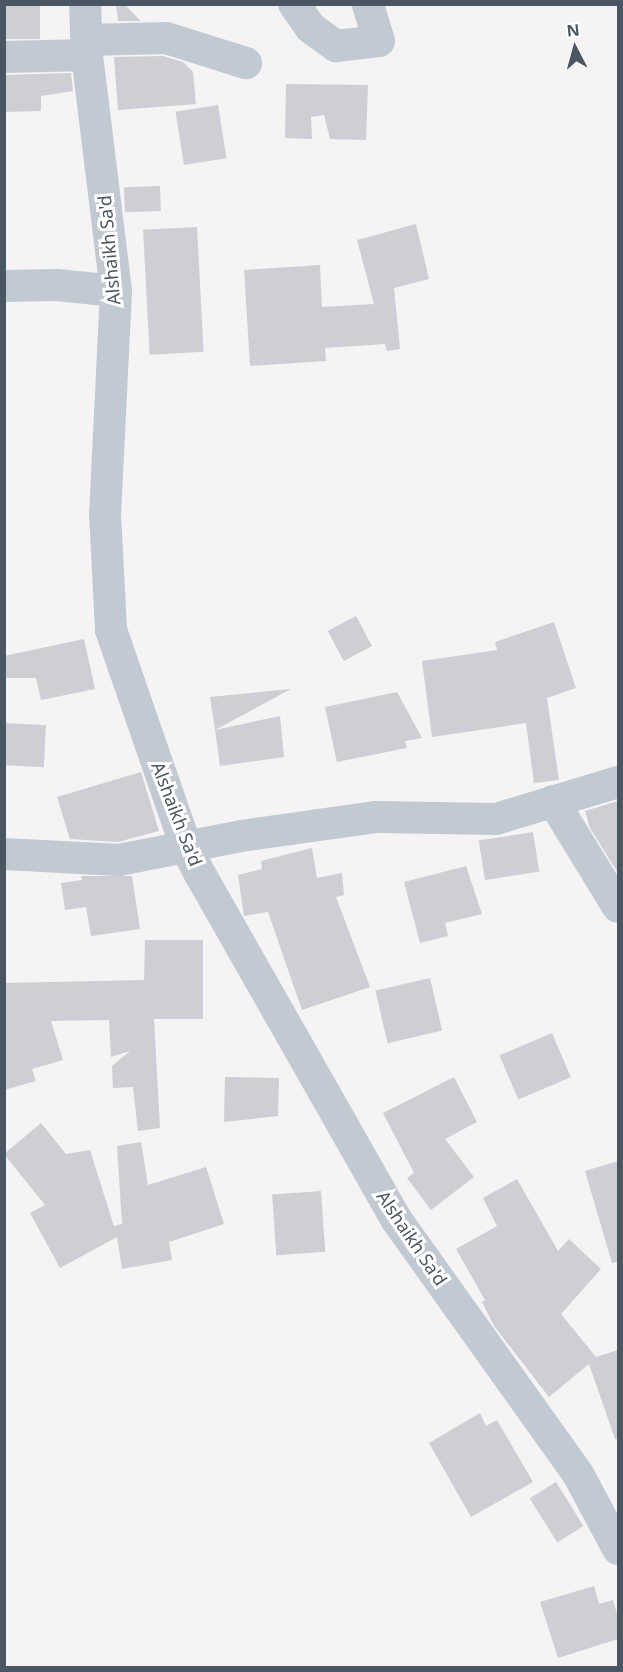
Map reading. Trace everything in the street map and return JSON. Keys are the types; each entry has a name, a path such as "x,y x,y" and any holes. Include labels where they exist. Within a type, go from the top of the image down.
{"street":[{"name":"Alshaikh Sa'd","path":"85,4 87,47 116,291 105,514 111,630 186,847 396,1219 578,1474 618,1545"},
{"path":"294,4 311,28 336,46 379,41 368,4"},
{"path":"4,57 166,38 246,63"},
{"path":"4,286 57,285 116,291"},
{"path":"4,854 119,860 186,847 377,817 496,819 618,782"},
{"path":"554,801 618,907"}],"building":[{"path":"4,4 40,4 40,39 4,39"},
{"path":"116,4 124,4 141,21 118,21"},
{"path":"163,56 183,62 193,72 196,104 118,110 114,57"},
{"path":"71,73 73,91 41,96 41,111 4,112 4,75"},
{"path":"286,84 368,85 366,140 330,139 324,115 311,117 312,139 285,138"},
{"path":"218,105 226,158 184,165 176,112"},
{"path":"160,186 161,211 125,212 124,187"},
{"path":"416,224 429,279 394,288 400,349 387,351 385,344 325,348 326,361 250,366 244,270 320,265 322,307 374,304 357,240"},
{"path":"197,227 204,352 150,355 143,230"},
{"path":"356,616 372,646 344,661 328,631"},
{"path":"554,622 576,688 547,698 559,780 534,783 526,723 432,737 422,661 497,650 495,642"},
{"path":"84,639 95,689 41,700 36,678 4,678 4,656"},
{"path":"291,689 215,730 210,697"},
{"path":"397,692 422,738 405,741 407,748 337,762 325,707"},
{"path":"280,716 284,757 220,766 215,730"},
{"path":"4,723 46,725 44,767 4,765"},
{"path":"141,772 159,831 118,842 70,839 57,797"},
{"path":"618,801 618,873 590,828 585,811"},
{"path":"533,832 539,872 485,880 479,841"},
{"path":"312,848 317,878 342,873 344,895 336,897 370,987 302,1010 268,912 244,916 238,875 262,869 261,861"},
{"path":"466,866 482,914 445,923 448,936 420,943 404,882"},
{"path":"81,876 132,876 140,929 91,936 86,907 65,910 61,883 82,880"},
{"path":"145,940 203,940 203,1019 154,1019 160,1128 138,1131 133,1087 113,1088 112,1066 130,1051 111,1057 109,1020 51,1021 63,1060 32,1069 36,1081 4,1090 4,983 144,980"},
{"path":"430,978 442,1031 388,1043 375,991"},
{"path":"552,1033 571,1077 518,1099 500,1055"},
{"path":"225,1077 279,1078 278,1116 224,1122"},
{"path":"454,1077 477,1122 445,1139 474,1177 431,1210 407,1178 414,1173 383,1113"},
{"path":"41,1123 66,1154 90,1150 116,1233 114,1226 122,1224 117,1146 141,1142 148,1185 206,1167 224,1224 169,1242 172,1260 122,1269 117,1237 60,1268 30,1213 45,1205 4,1154"},
{"path":"618,1161 618,1262 612,1263 585,1171"},
{"path":"517,1179 558,1251 569,1239 601,1269 561,1314 596,1357 618,1350 618,1439 615,1439 589,1364 549,1397 494,1326 482,1302 485,1300 456,1249 497,1226 483,1198"},
{"path":"321,1191 325,1252 276,1255 272,1194"},
{"path":"480,1413 486,1426 497,1420 533,1482 471,1517 429,1443"},
{"path":"556,1482 584,1526 557,1543 530,1498"},
{"path":"594,1586 599,1604 613,1600 618,1617 618,1639 558,1658 540,1602"}]}
